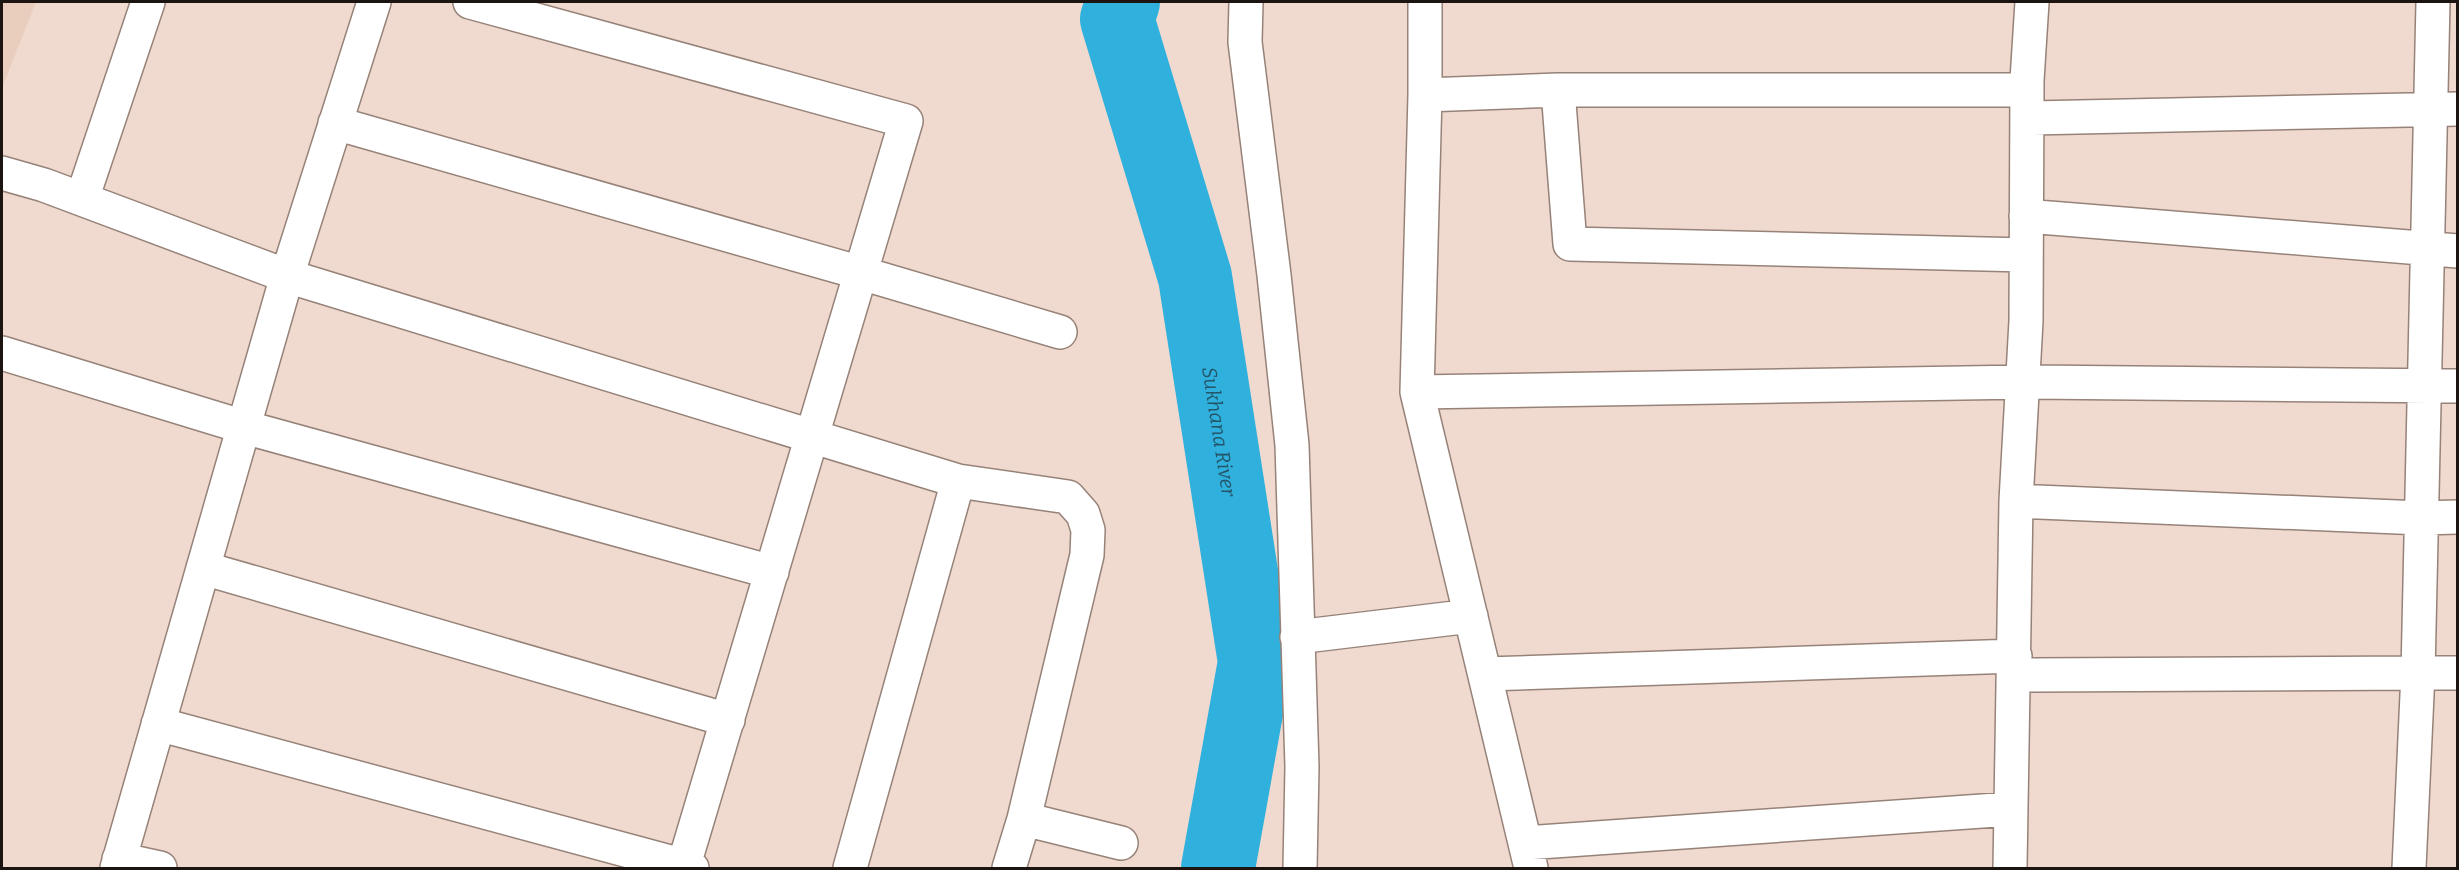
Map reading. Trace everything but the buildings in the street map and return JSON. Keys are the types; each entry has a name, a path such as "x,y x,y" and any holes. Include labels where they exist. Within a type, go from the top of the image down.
{"street":[{"path":"82,199 148,2"},
{"path":"160,868 118,864 286,276 374,2"},
{"path":"158,724 686,868 906,121 470,2"},
{"path":"1246,2 1245,42 1275,275 1292,445 1302,767 1300,868"},
{"path":"1425,2 1425,95 1417,392 1528,856 2011,809"},
{"path":"2010,868 2016,501 2024,382 2027,104 2032,2"},
{"path":"2409,868 2418,673 2424,386 2442,250 2444,109 2433,2"},
{"path":"1425,95 1558,90 2027,104 2444,109"},
{"path":"1558,90 1570,244 2026,255"},
{"path":"336,123 1059,332"},
{"path":"2,173 44,185 286,276 958,480 1068,497 1083,514 1088,530 1087,555 1024,819 1009,868"},
{"path":"2026,216 2442,250"},
{"path":"2,353 244,427 772,572"},
{"path":"1417,392 2024,382 2457,386"},
{"path":"850,868 958,480"},
{"path":"2016,501 2421,518 2457,517"},
{"path":"202,568 728,720"},
{"path":"1298,637 1471,616"},
{"path":"1486,674 2014,665 2457,673"},
{"path":"1024,819 1121,843"}],"shaded area":[{"path":"2,2 36,2 2,88"}],"waterway":[{"name":"Sukhana River","path":"1123,2 1117,19 1195,277 1255,662 1218,868"}]}
